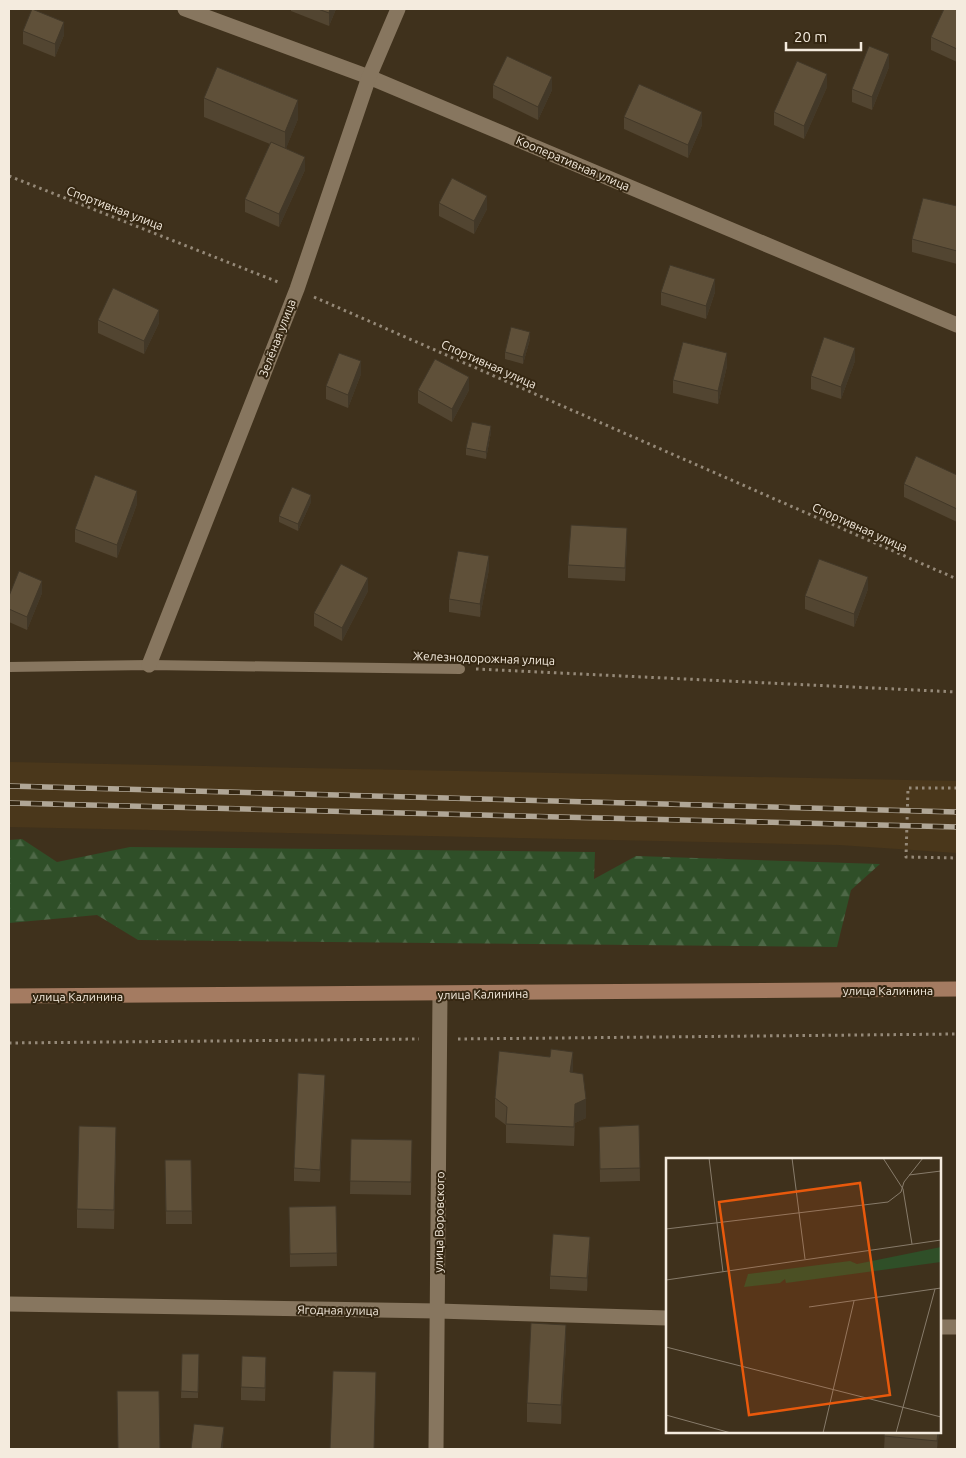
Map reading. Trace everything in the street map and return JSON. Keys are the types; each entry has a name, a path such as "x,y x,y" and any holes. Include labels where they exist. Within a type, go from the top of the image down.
{"main road":[{"name":"улица Калинина","path":"9,996 957,990"}],"street":[{"name":"Кооперативная улица","path":"185,9 369,77 957,325"},
{"name":"Зелёная улица","path":"149,665 297,289 369,77 398,9"},
{"name":"улица Воровского","path":"436,1449 440,994"},
{"name":"Ягодная улица","path":"9,1304 666,1318"},
{"path":"941,1327 957,1327"}],"lane":[{"name":"Железнодорожная улица","path":"9,667 149,665 460,668"}],"path":[{"name":"Спортивная улица","path":"9,176 297,289 957,579"},
{"name":"Железнодорожная улица","path":"460,668 957,692"},
{"path":"957,788 908,788 906,857 957,858"},
{"path":"9,1043 957,1034"}],"shaded area":[{"path":"9,762 957,781 957,853 839,845 9,827"}],"green space":[{"path":"22,839 57,862 130,847 595,852 594,879 636,856 880,864 851,890 837,947 138,940 97,915 9,923 9,840"}],"building":[{"path":"32,9 64,22 55,44 23,31"},
{"path":"318,9 330,9 329,13"},
{"path":"944,9 957,9 957,49 931,37"},
{"path":"869,46 889,54 872,97 852,89"},
{"path":"507,56 552,77 538,107 493,85"},
{"path":"797,61 827,74 804,126 774,112"},
{"path":"217,67 298,100 285,132 204,98"},
{"path":"639,84 702,112 688,145 624,117"},
{"path":"271,142 305,157 279,214 245,199"},
{"path":"452,178 487,196 474,221 439,203"},
{"path":"923,198 957,206 957,251 912,239"},
{"path":"670,265 715,279 706,306 661,292"},
{"path":"113,288 159,310 144,341 98,320"},
{"path":"511,327 530,332 523,357 505,352"},
{"path":"824,337 855,348 841,387 811,376"},
{"path":"683,342 727,353 718,391 673,380"},
{"path":"339,353 361,361 348,395 326,386"},
{"path":"435,359 469,377 452,409 418,390"},
{"path":"472,422 491,426 486,452 466,448"},
{"path":"916,456 957,475 957,509 904,484"},
{"path":"95,475 137,491 117,545 75,529"},
{"path":"292,487 311,495 298,524 279,516"},
{"path":"571,525 627,528 625,568 568,565"},
{"path":"458,551 489,556 480,604 449,599"},
{"path":"819,559 868,577 854,614 805,596"},
{"path":"341,564 368,578 342,628 314,613"},
{"path":"19,571 42,581 27,617 9,609 9,596"},
{"path":"551,1049 573,1052 570,1072 583,1074 586,1099 575,1104 574,1127 506,1124 507,1107 495,1098 499,1051 550,1057"},
{"path":"298,1073 325,1075 320,1170 294,1168"},
{"path":"639,1125 640,1168 600,1169 599,1127"},
{"path":"79,1126 116,1127 114,1210 77,1209"},
{"path":"351,1139 412,1140 411,1182 350,1181"},
{"path":"165,1160 191,1160 192,1211 166,1211"},
{"path":"336,1206 337,1253 290,1254 289,1207"},
{"path":"553,1234 590,1237 587,1278 550,1276"},
{"path":"531,1323 566,1325 561,1405 527,1403"},
{"path":"182,1354 199,1354 198,1392 181,1391"},
{"path":"242,1356 266,1357 265,1388 241,1387"},
{"path":"333,1371 376,1372 374,1449 330,1449"},
{"path":"117,1391 159,1391 160,1449 118,1449"},
{"path":"194,1424 224,1427 221,1449 191,1449"},
{"path":"885,1433 938,1433 937,1441 884,1436"}],"railway":[{"path":"9,786 957,812"},
{"path":"9,803 957,827"}]}
